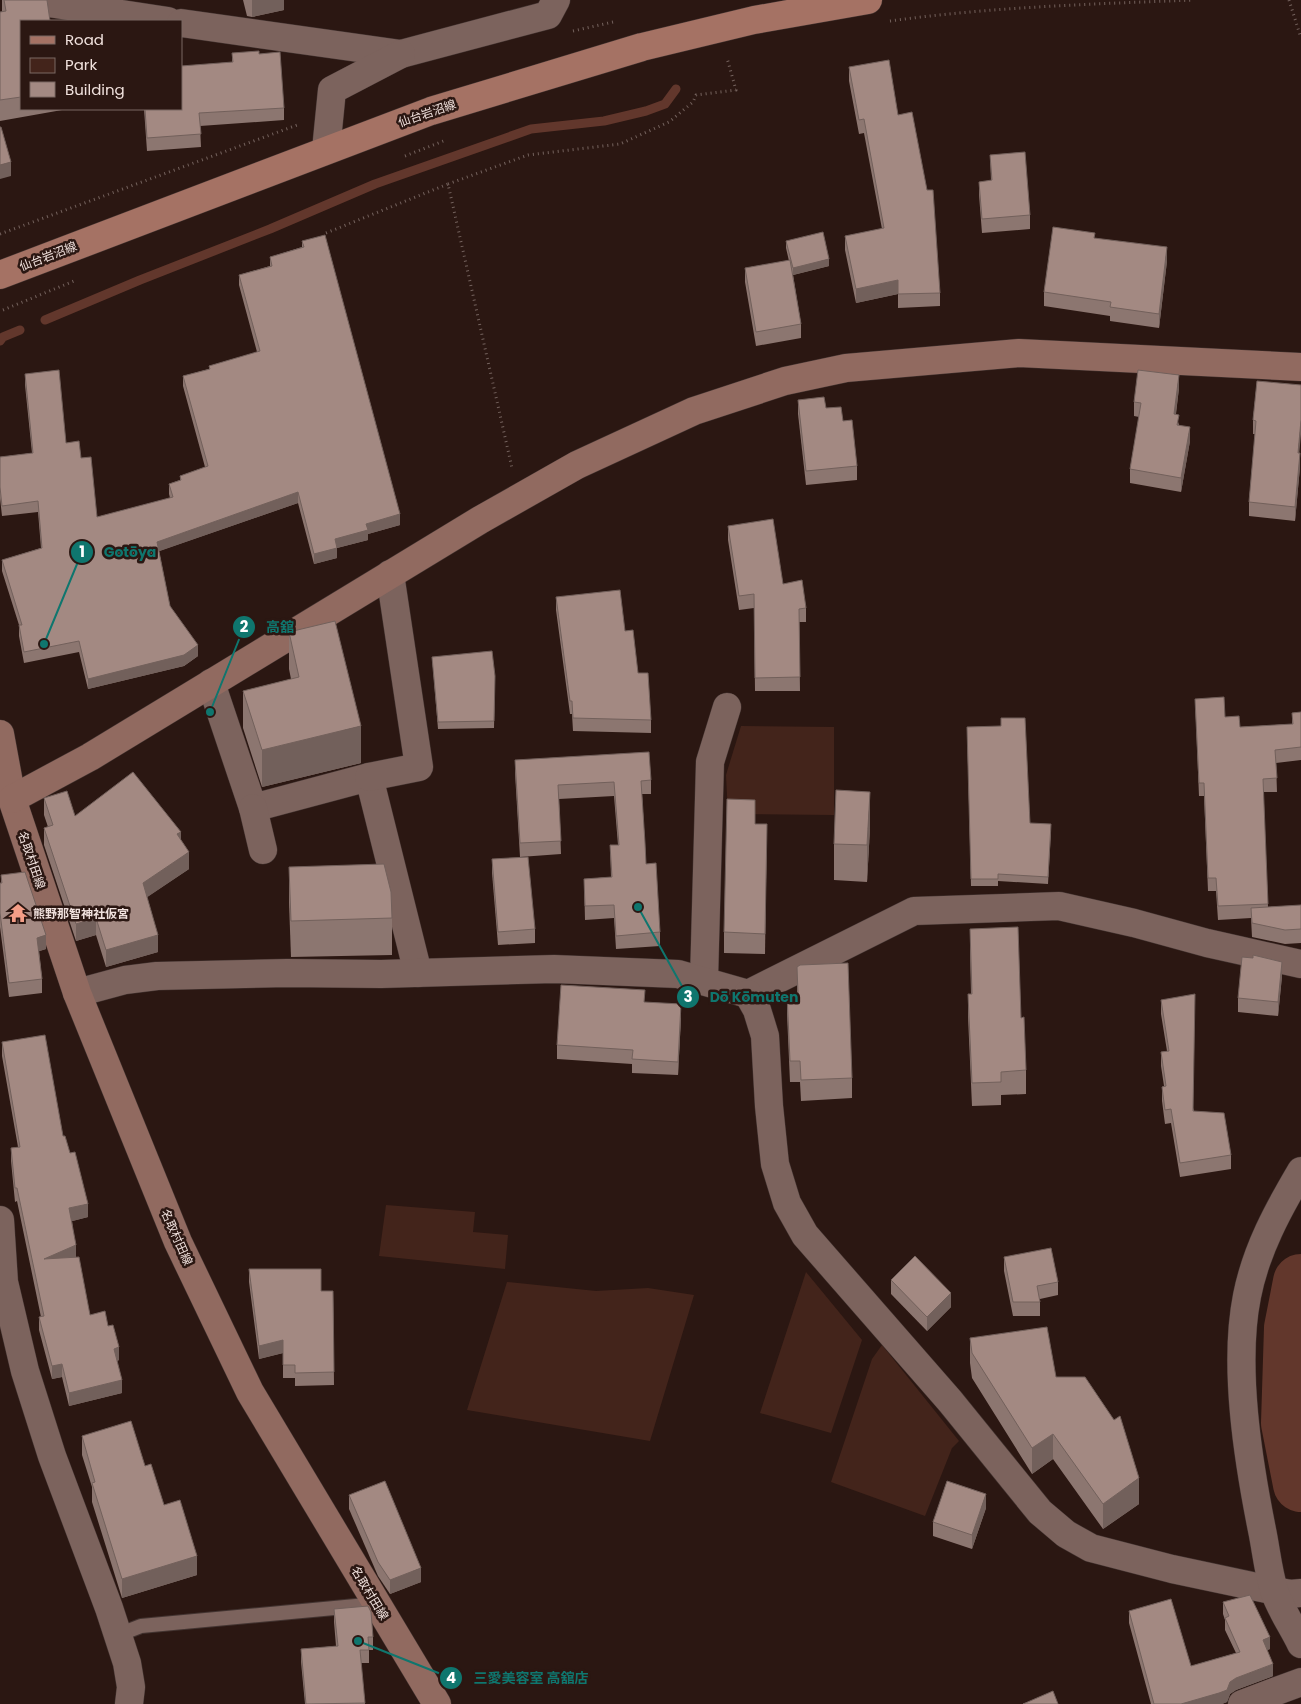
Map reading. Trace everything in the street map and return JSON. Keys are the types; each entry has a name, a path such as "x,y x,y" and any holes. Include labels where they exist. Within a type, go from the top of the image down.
{"main road":[{"name":"仙台岩沼線","path":"0,275 440,108 642,47 754,20 874,11"}],"street":[{"path":"28,0 161,20"},
{"path":"326,150 332,90 401,54 548,15 556,0"},
{"path":"182,23 401,54"},
{"path":"6,803 90,757 519,497 577,465 694,411 785,381 846,368 1019,353 1301,368"},
{"path":"252,808 369,777 419,767 390,574"},
{"path":"211,683 252,808 262,850"},
{"path":"704,980 710,762 728,707"},
{"name":"名取村田線","path":"0,734 6,803 77,993 178,1242 250,1392 437,1704"},
{"path":"369,777 418,973"},
{"path":"748,994 914,911 1059,906 1301,964"},
{"path":"77,993 125,980 157,976 418,973 554,969 678,974 748,994 757,1010 764,1036 775,1164 787,1203 805,1235 950,1401 1040,1512 1066,1534 1091,1548 1172,1569 1288,1592"},
{"path":"1301,1171 1271,1225 1253,1269 1242,1320 1241,1353 1246,1426 1259,1513 1288,1592 1301,1644"},
{"path":"0,1220 4,1282 25,1370 52,1456 127,1663 131,1687 129,1704"},
{"path":"1242,1704 1301,1682"}],"lane":[{"path":"118,1635 141,1626 377,1604"}],"path":[{"path":"874,11 938,15 1117,3 1194,0"},
{"path":"1289,0 1301,38"},
{"path":"326,233 528,154 620,144 669,122 693,102 696,95 736,90 720,28"},
{"path":"404,156 448,139"},
{"path":"448,184 519,497"},
{"path":"2,310 76,281"}],"green space":[{"path":"741,726 834,727 834,815 728,814 726,775"},
{"path":"386,1205 475,1212 473,1232 508,1235 505,1269 379,1256"},
{"path":"806,1272 862,1340 831,1433 760,1413"},
{"path":"507,1282 596,1291 648,1288 694,1295 650,1441 467,1410"},
{"path":"882,1345 959,1441 952,1448 925,1516 831,1482 872,1359"}],"building":[{"path":"4,0 47,0 50,20 20,20 20,97 0,100 0,12 6,11"},
{"path":"259,51 259,54 280,52 284,108 199,113 201,134 147,138 145,110 182,110 182,66 233,62 232,53"},
{"path":"889,60 898,115 912,112 927,190 933,190 940,293 898,294 898,280 856,289 845,236 884,228 864,119 859,120 849,67"},
{"path":"0,127 11,162 0,165"},
{"path":"1025,152 1030,215 982,219 979,182 992,180 990,155"},
{"path":"1053,227 1095,233 1094,238 1167,247 1159,314 1110,307 1111,302 1044,292"},
{"path":"823,232 829,259 793,268 786,241"},
{"path":"325,235 400,514 366,524 368,530 335,539 337,548 314,554 298,492 157,542 170,606 198,645 184,655 88,679 79,641 24,652 19,625 22,625 2,560 42,548 38,501 2,506 0,457 33,453 25,374 59,370 66,443 79,441 81,458 91,457 97,517 173,497 169,484 181,480 180,476 208,466 183,376 210,369 209,366 260,351 239,275 272,266 270,257 304,247 302,241"},
{"path":"790,260 801,324 756,332 745,268"},
{"path":"1138,370 1179,375 1174,414 1179,415 1177,425 1190,427 1181,478 1130,469 1141,403 1134,402"},
{"path":"1257,381 1301,385 1301,420 1298,453 1300,453 1295,507 1249,502 1256,421 1253,420"},
{"path":"824,397 826,408 841,407 843,421 852,420 857,466 806,471 798,400"},
{"path":"773,519 783,584 802,580 806,608 799,609 800,677 755,678 754,594 739,596 728,526"},
{"path":"620,590 625,631 633,630 638,673 648,673 651,720 573,718 556,597"},
{"path":"335,621 361,726 262,750 243,691 299,677 289,632"},
{"path":"492,651 495,676 494,721 438,722 432,657"},
{"path":"1224,697 1225,717 1239,716 1240,727 1293,724 1292,713 1301,712 1301,747 1275,750 1277,778 1263,779 1268,904 1218,906 1216,878 1208,878 1204,783 1199,783 1195,699"},
{"path":"1001,718 1025,718 1030,823 1051,824 1048,877 998,874 998,879 971,879 967,727 1001,726"},
{"path":"649,752 651,780 641,781 646,864 656,863 660,932 616,936 614,905 585,906 584,879 612,877 610,845 619,845 614,782 558,785 561,841 520,843 515,760"},
{"path":"133,772 181,832 177,834 189,852 143,883 158,935 106,950 96,918 76,924 44,828 53,825 44,798 67,791 75,816"},
{"path":"836,790 870,792 867,845 834,844"},
{"path":"727,799 755,800 755,824 767,824 765,934 724,932"},
{"path":"528,857 535,929 498,932 492,859"},
{"path":"384,864 391,892 392,918 291,921 289,867"},
{"path":"25,872 46,935 37,938 42,979 9,983 0,913 1,875"},
{"path":"1301,905 1301,929 1285,930 1252,923 1251,908"},
{"path":"1018,927 1021,1018 1024,1017 1026,1070 1001,1072 1001,1082 972,1083 968,994 972,994 970,929"},
{"path":"1253,955 1282,962 1278,1002 1238,998 1242,957 1253,958"},
{"path":"848,963 852,1078 801,1080 800,1061 790,1061 787,994 798,993 797,967 800,965"},
{"path":"561,985 645,990 644,1002 681,1004 678,1062 632,1059 633,1050 557,1045"},
{"path":"1195,994 1193,1111 1224,1113 1231,1155 1180,1163 1171,1109 1165,1110 1162,1087 1166,1086 1161,1052 1169,1051 1161,1000"},
{"path":"45,1035 63,1136 65,1136 70,1153 75,1152 88,1204 69,1208 76,1245 44,1259 79,1257 90,1315 105,1311 108,1326 113,1325 119,1347 114,1349 122,1380 69,1393 62,1364 52,1366 39,1317 44,1316 17,1188 15,1188 11,1148 20,1147 2,1042"},
{"path":"1051,1248 1058,1282 1037,1286 1040,1302 1013,1302 1004,1257"},
{"path":"915,1256 951,1293 927,1317 891,1280"},
{"path":"249,1269 321,1269 321,1291 333,1291 334,1372 295,1373 295,1365 283,1365 283,1340 259,1346"},
{"path":"1047,1327 1056,1377 1085,1377 1114,1420 1120,1416 1139,1478 1103,1504 1053,1434 1032,1448 972,1353 970,1338"},
{"path":"131,1421 145,1466 151,1464 164,1505 180,1500 197,1556 122,1579 92,1483 95,1482 82,1436"},
{"path":"385,1481 421,1568 390,1580 378,1562 349,1495"},
{"path":"947,1481 986,1494 972,1535 933,1522"},
{"path":"1250,1595 1270,1637 1263,1640 1273,1664 1236,1678 1230,1682 1227,1690 1219,1693 1181,1704 1154,1704 1129,1611 1171,1599 1191,1666 1240,1652 1225,1618 1229,1616 1223,1602"},
{"path":"368,1606 371,1612 373,1637 368,1637 369,1650 360,1650 365,1703 306,1704 301,1649 338,1646 334,1609"},
{"path":"1053,1691 1058,1704 1023,1704"}],"waterway":[{"path":"45,320 270,229 375,184 531,129 604,121 646,111 665,104 676,89"},
{"path":"0,341 3,337 20,330"},
{"path":"1301,1282 1292,1328 1289,1423 1301,1484"}],"place":[{"name":"Gotōya","path":"44,644"},
{"name":"高舘","path":"210,712"},
{"name":"Dō Kōmuten","path":"638,907"},
{"name":"熊野那智神社仮宮","path":"18,913"},
{"name":"三愛美容室 高舘店","path":"358,1641"}]}
